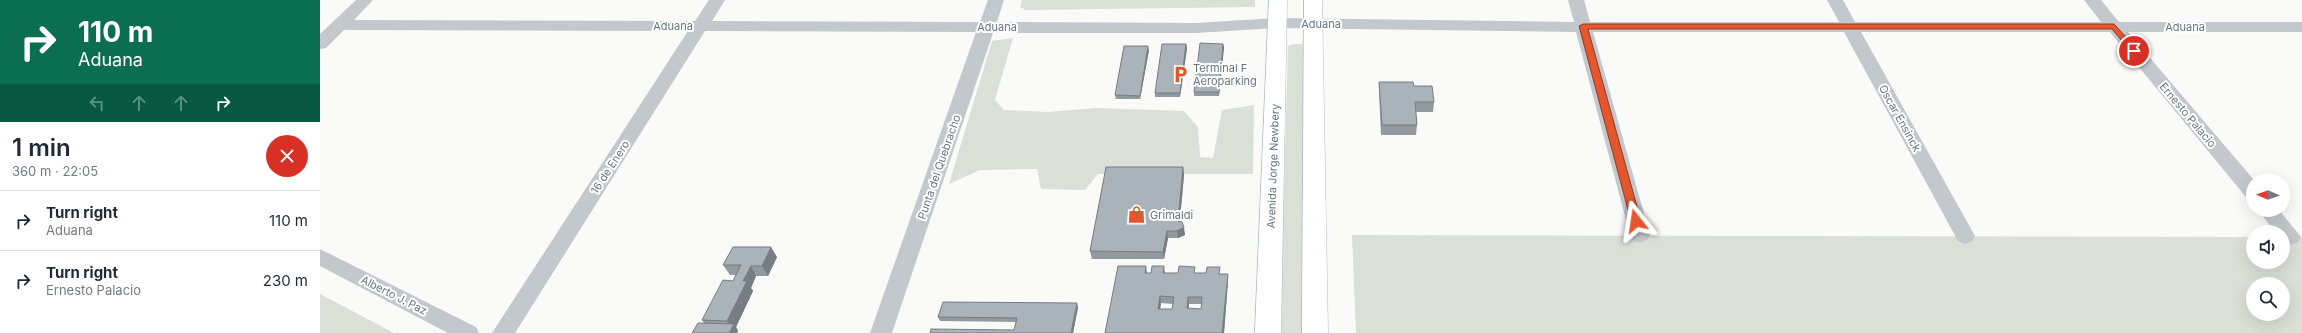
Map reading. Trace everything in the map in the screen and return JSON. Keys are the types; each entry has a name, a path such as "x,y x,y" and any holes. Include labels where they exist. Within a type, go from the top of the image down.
{"main road":[{"name":"Avenida Jorge Newbery","path":"1268,333 1278,0"},
{"path":"1313,0 1315,333"}],"street":[{"path":"320,44 365,0"},
{"name":"16 de Enero","path":"503,333 717,0"},
{"name":"Punta del Quebracho","path":"881,333 996,0"},
{"path":"1576,0 1640,236"},
{"name":"Oscar Ensinck","path":"1835,0 1965,236"},
{"name":"Ernesto Palacio","path":"2092,0 2246,184"},
{"name":"Aduana","path":"340,25 1196,28 1278,24 1850,27 2302,27"},
{"path":"2274,217 2291,237"},
{"name":"Alberto J. Paz","path":"320,257 468,333"}],"shaded area":[{"path":"1022,0 1255,0 1255,7 1026,10 1020,7"},
{"path":"1013,38 995,100 1004,110 1047,112 1096,108 1184,111 1198,127 1200,157 1213,158 1222,110 1254,105 1253,174 1098,174 1085,190 1041,189 1037,169 980,170 949,184 992,41"},
{"path":"1293,44 1302,44 1305,48 1302,333 1280,333 1288,46"},
{"path":"1352,235 2246,237 2246,269 2290,269 2290,237 2302,237 2302,333 1356,333"},
{"path":"320,294 394,333 320,333"}],"building":[{"path":"1200,43 1223,44 1219,92 1194,92"},
{"path":"1162,44 1186,44 1180,93 1155,93"},
{"path":"1124,46 1148,46 1140,96 1115,95"},
{"path":"1379,82 1413,82 1414,86 1432,86 1434,102 1415,102 1417,125 1382,125"},
{"path":"1106,167 1183,167 1178,221 1182,222 1184,227 1177,231 1167,231 1163,252 1090,251"},
{"path":"733,247 771,247 762,266 751,266 743,281 747,281 727,321 702,320 723,280 733,281 741,265 723,265"},
{"path":"1118,266 1146,266 1145,273 1151,273 1152,266 1164,266 1163,273 1178,273 1179,266 1195,267 1194,273 1206,273 1207,267 1220,267 1219,274 1228,274 1222,333 1105,333","holes":["1160,296 1174,297 1172,309 1158,309","1188,297 1202,297 1201,309 1187,308"]},
{"path":"943,302 1077,303 1071,333 930,333 931,329 1014,330 1017,318 938,317"},
{"path":"698,323 734,324 729,333 692,333"}],"place":[{"name":"Terminal F Aeroparking","path":"1180,74"},
{"name":"Grimaldi","path":"1137,215"}],"route":[{"path":"1636,221 1583,26 2114,27 2134,51"}]}
